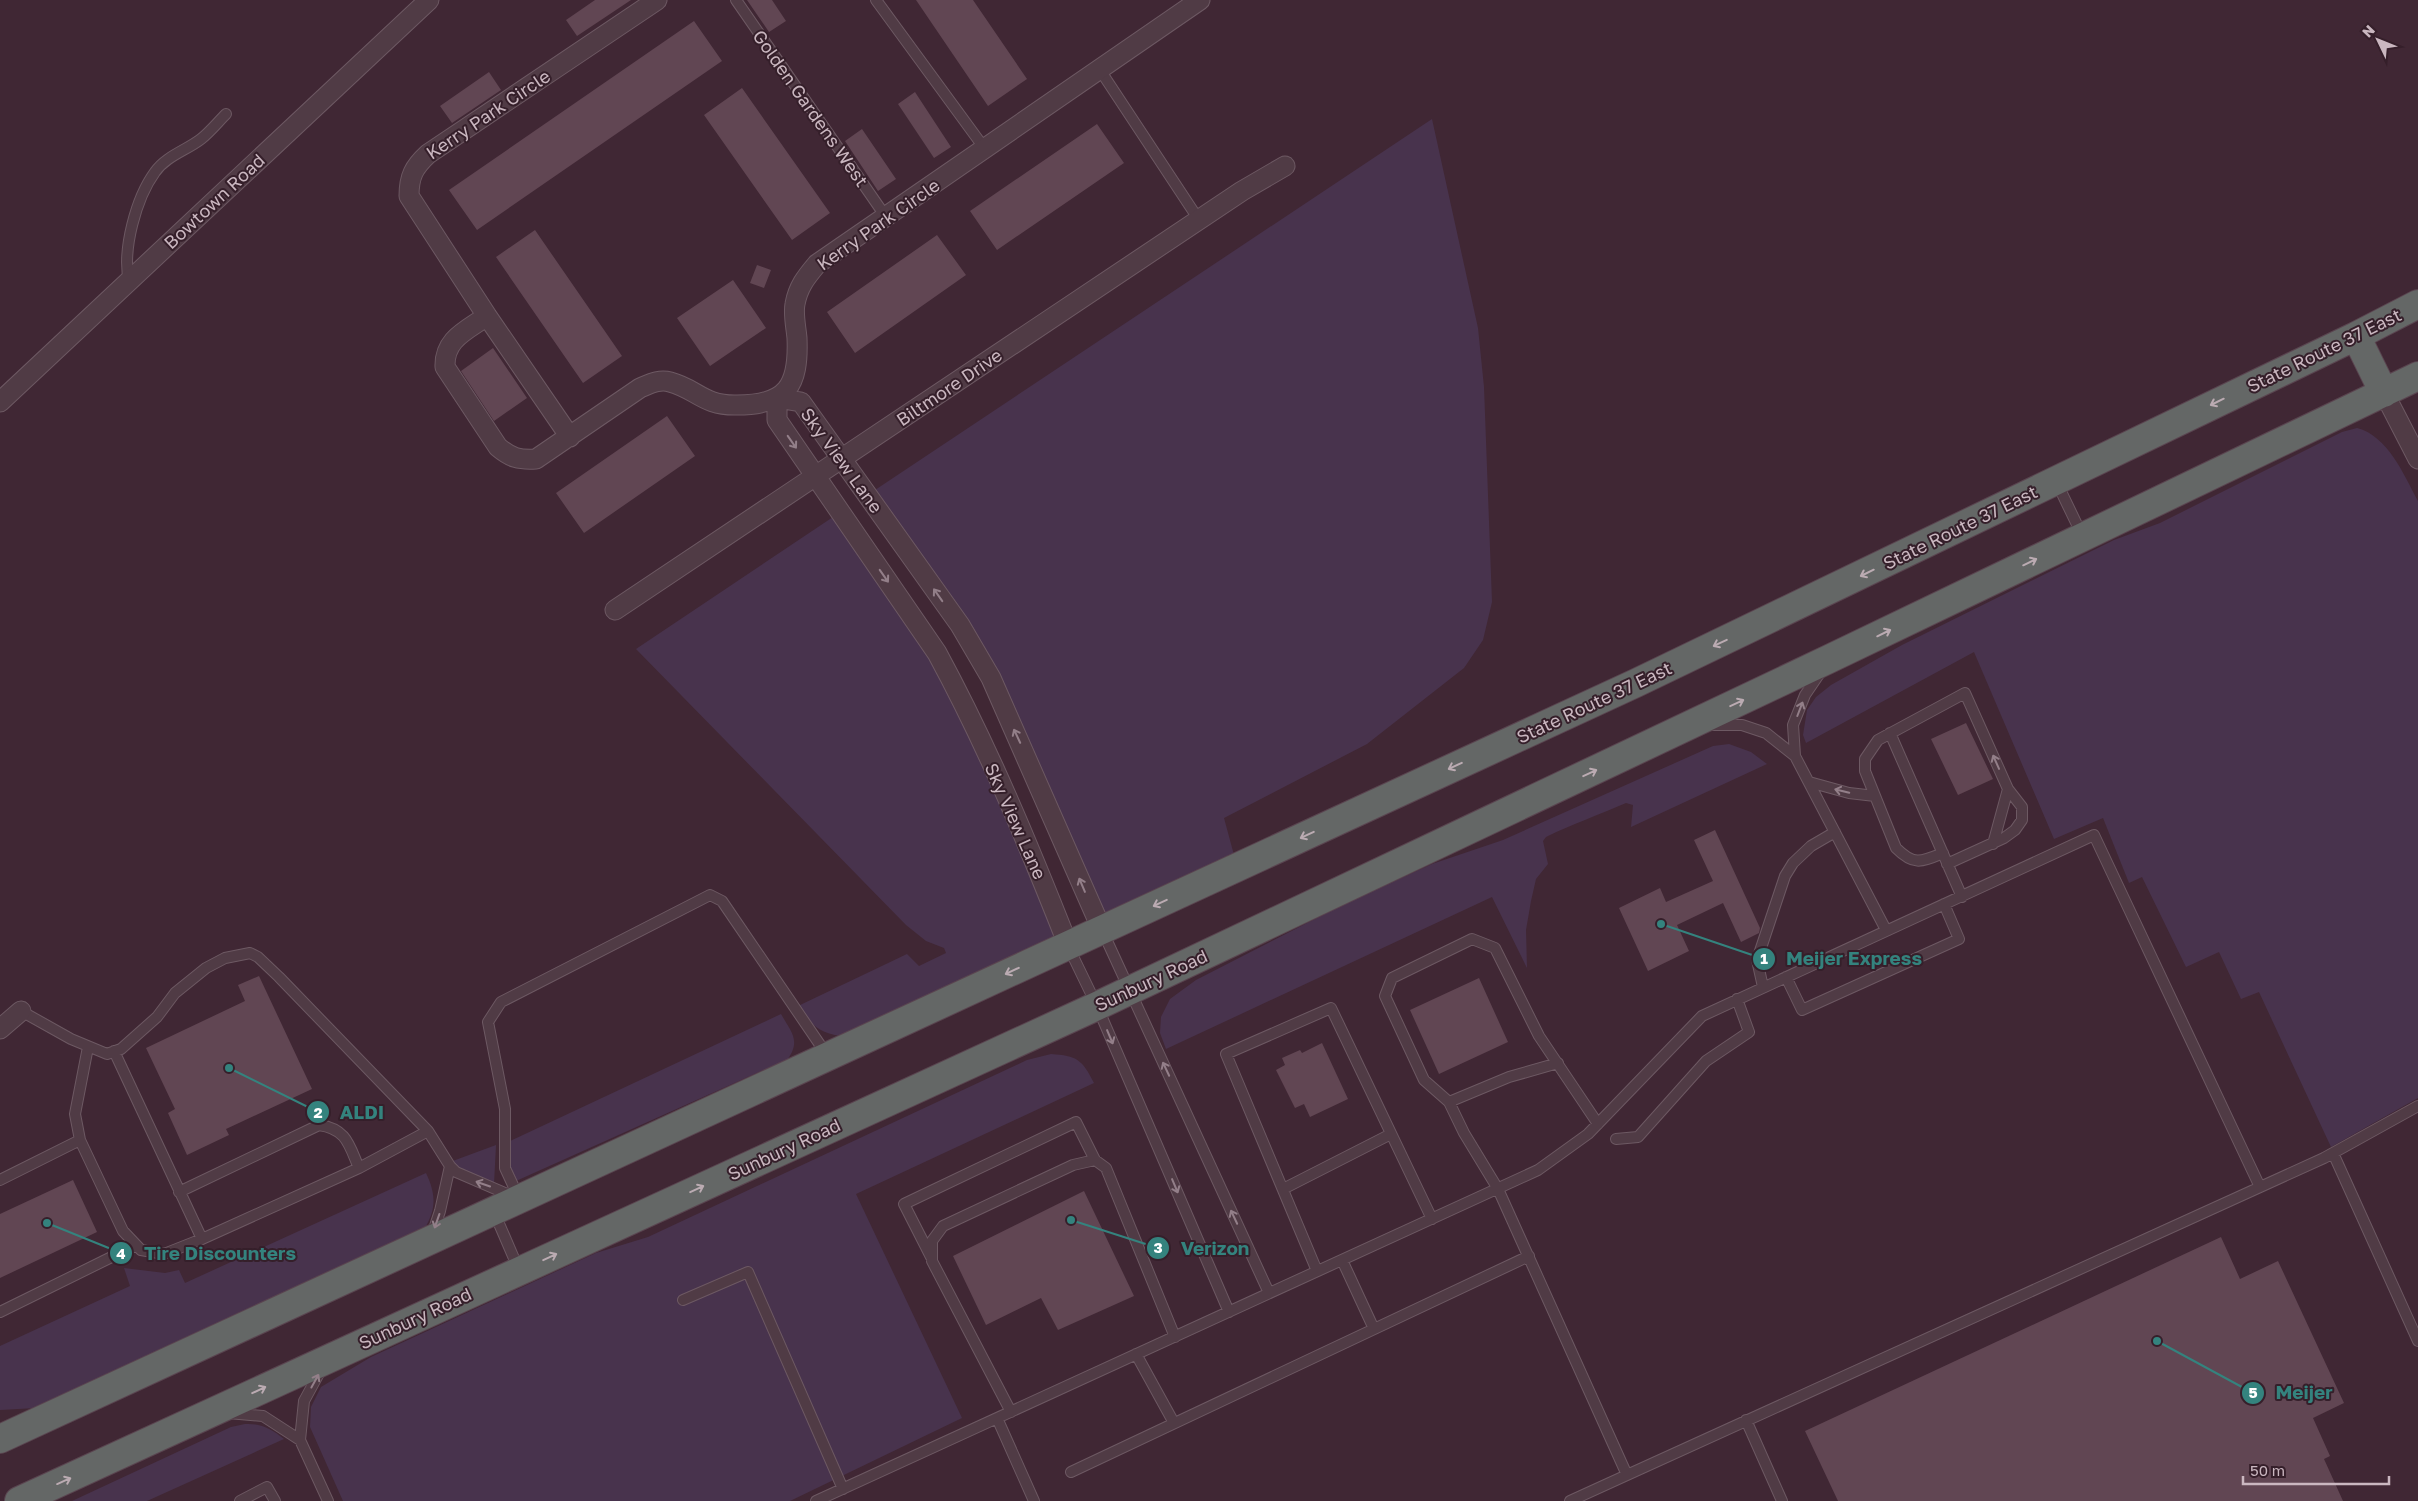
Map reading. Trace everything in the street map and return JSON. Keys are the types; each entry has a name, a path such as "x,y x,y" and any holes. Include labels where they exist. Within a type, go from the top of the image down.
{"highway":[{"name":"State Route 37 East","path":"1102,930 1870,571 2356,336 2418,304"},
{"path":"2356,336 2384,393"},
{"path":"1692,724 2418,376"},
{"name":"Sunbury Road","path":"19,1501 1097,1006 1692,724"},
{"path":"3,1434 494,1211 827,1055 1102,930"}],"street":[{"name":"Bowtown Road","path":"0,402 429,0"},
{"name":"Kerry Park Circle","path":"570,438 487,316 409,196 409,181 414,167 428,154 657,0"},
{"name":"Kerry Park Circle","path":"777,398 789,390 796,365 794,305 801,284 817,264 1200,0"},
{"name":"Biltmore Drive","path":"615,610 1199,220 1285,166"},
{"path":"487,316 452,341 445,355 445,368 498,447 510,457 522,460 536,459 570,438 640,388 656,382 669,382 713,404 757,404 777,398"},
{"path":"2384,393 2418,459"},
{"name":"Sky View Lane","path":"1068,945 1028,843 958,693 937,653 777,420 777,398 801,402 960,625 991,678 1102,930"},
{"path":"0,1029 21,1011"}],"lane":[{"name":"Golden Gardens West","path":"736,0 886,217"},
{"path":"876,0 985,149"},
{"path":"1100,70 1199,220"},
{"path":"129,281 126,268 133,221 155,171 166,161 202,138 226,114"},
{"path":"2056,481 2083,536"},
{"path":"1795,756 1793,725 1805,695 1830,659"},
{"path":"1943,853 1915,862 1905,857 1896,848 1865,771 1864,759 1878,740 1890,732 1965,693 2008,789 2022,807 2022,820 2015,830 1993,844 1947,864"},
{"path":"1692,724 1742,725 1766,733 1795,756 1886,930"},
{"path":"1890,732 1962,897"},
{"path":"1809,782 1849,793 1875,796"},
{"path":"1993,844 2008,789"},
{"path":"1763,987 1757,960 1785,876 1793,862 1806,850 1835,832"},
{"path":"816,1501 1538,1170 1588,1134 1702,1016 2094,835 2260,1187"},
{"path":"519,1199 505,1168 506,1109 488,1022 501,1002 710,896 722,901 827,1055"},
{"path":"1786,977 1802,1010 1951,943 1959,939 1944,904"},
{"path":"1102,930 1269,1293"},
{"path":"1598,1124 1539,1036 1495,948 1472,938 1392,978 1385,996 1424,1080 1449,1102 1464,1133 1498,1189 1627,1475"},
{"path":"1068,945 1097,1006 1229,1312"},
{"path":"21,1011 88,1047 107,1054 122,1049 157,1017 176,993 206,968 225,958 250,953 258,957 279,977 428,1131 450,1166 472,1181 519,1199"},
{"path":"1616,1139 1638,1137 1706,1061 1749,1032 1737,999"},
{"path":"1317,1271 1226,1054 1331,1008 1432,1219"},
{"path":"88,1047 75,1114 80,1140 123,1231 141,1250 164,1254 202,1239 358,1168 428,1131"},
{"path":"114,1051 202,1239"},
{"path":"1449,1102 1509,1077 1558,1063"},
{"path":"1570,1501 2260,1187 2332,1153 2418,1106"},
{"path":"1011,1412 904,1204 1076,1122 1095,1160 1106,1168 1175,1337"},
{"path":"179,1192 319,1125 331,1127 342,1133 349,1143 358,1168"},
{"path":"1283,1189 1391,1134"},
{"path":"0,1180 80,1140"},
{"path":"2332,1153 2418,1341"},
{"path":"932,1261 932,1241 943,1226 1073,1165 1095,1160"},
{"path":"430,1240 440,1211 450,1166"},
{"path":"494,1211 520,1271"},
{"path":"0,1312 136,1245"},
{"path":"1071,1472 1529,1256"},
{"path":"1342,1260 1374,1329"},
{"path":"683,1300 748,1272 842,1489"},
{"path":"1136,1354 1174,1423"},
{"path":"328,1358 304,1401 300,1440 328,1501"},
{"path":"214,1411 263,1416 300,1440"},
{"path":"997,1418 1034,1501"},
{"path":"1746,1420 1782,1501"},
{"path":"240,1501 268,1487"},
{"path":"262,1501 268,1487"},
{"path":"268,1487 275,1501"}],"shaded area":[{"path":"1432,119 1478,328 1484,387 1492,602 1483,640 1464,668 1367,744 1224,818 1234,855 1103,915 1003,687 872,492"},
{"path":"2357,428 2368,432 2386,448 2401,469 2418,501 2418,1098 2331,1147 2259,992 2241,999 2219,952 2186,967 2142,877 2129,883 2103,818 2054,839 1974,652 1806,743 1803,735 1807,710 1816,697 1831,685 1902,645 2114,540 2160,523 2342,432"},
{"path":"836,515 926,649 951,692 1059,935 841,1036 827,1033 816,1027 798,1006 907,954 919,966 946,953 944,948 926,941 906,925 636,649"},
{"path":"1729,744 1751,752 1767,764 1631,827 1633,805 1626,803 1546,837 1543,841 1548,864 1536,879 1526,930 1527,968 1492,897 1166,1049 1160,1033 1161,1017 1170,999 1196,980 1346,903 1432,864 1503,840 1713,746"},
{"path":"781,1014 791,1031 794,1041 792,1052 788,1059 516,1181 509,1171 508,1142"},
{"path":"1051,1054 1067,1056 1078,1060 1094,1083 856,1194 962,1418 790,1501 343,1501 310,1427 311,1407 321,1387 371,1357 596,1253 648,1237 1027,1060"},
{"path":"496,1145 494,1184 472,1178 450,1162"},
{"path":"426,1173 434,1200 430,1219 426,1226 36,1408 0,1410 0,1346 130,1286 124,1268 165,1273 179,1270 185,1283"},
{"path":"245,1424 266,1427 284,1439 147,1501 72,1501 231,1427"}],"building":[{"path":"595,0 631,0 577,36 566,20"},
{"path":"747,0 772,0 786,21 769,32"},
{"path":"916,0 973,0 1027,79 988,106"},
{"path":"694,21 722,61 477,230 449,190"},
{"path":"489,72 501,90 452,123 440,106"},
{"path":"742,88 830,213 792,240 704,115"},
{"path":"915,92 951,147 934,158 898,104"},
{"path":"1097,124 1124,163 997,250 970,211"},
{"path":"862,129 896,179 878,191 845,141"},
{"path":"535,230 622,356 583,383 496,257"},
{"path":"937,235 966,275 855,353 827,312"},
{"path":"757,265 771,270 764,288 750,283"},
{"path":"733,280 766,328 710,366 677,318"},
{"path":"493,348 527,398 494,421 461,371"},
{"path":"667,416 695,456 584,533 556,493"},
{"path":"1966,723 1993,779 1958,795 1931,739"},
{"path":"1715,830 1760,928 1759,933 1741,942 1723,903 1677,925 1689,951 1648,971 1619,908 1660,888 1666,902 1713,881 1694,840"},
{"path":"259,976 312,1089 226,1129 229,1135 187,1155 168,1113 175,1109 146,1048 245,1001 238,985"},
{"path":"1479,978 1508,1042 1439,1074 1410,1010"},
{"path":"1322,1043 1348,1099 1310,1117 1304,1104 1295,1108 1276,1070 1285,1065 1282,1058 1300,1050 1302,1053"},
{"path":"73,1180 97,1232 0,1278 0,1214"},
{"path":"1084,1191 1134,1296 1058,1330 1041,1298 986,1325 953,1256"},
{"path":"2221,1237 2240,1279 2278,1261 2344,1403 2313,1418 2330,1456 2324,1459 2343,1501 1838,1501 1805,1431"}],"place":[{"name":"Meijer Express","path":"1661,924"},
{"name":"ALDI","path":"229,1068"},
{"name":"Verizon","path":"1071,1220"},
{"name":"Tire Discounters","path":"47,1223"},
{"name":"Meijer","path":"2157,1341"}]}
